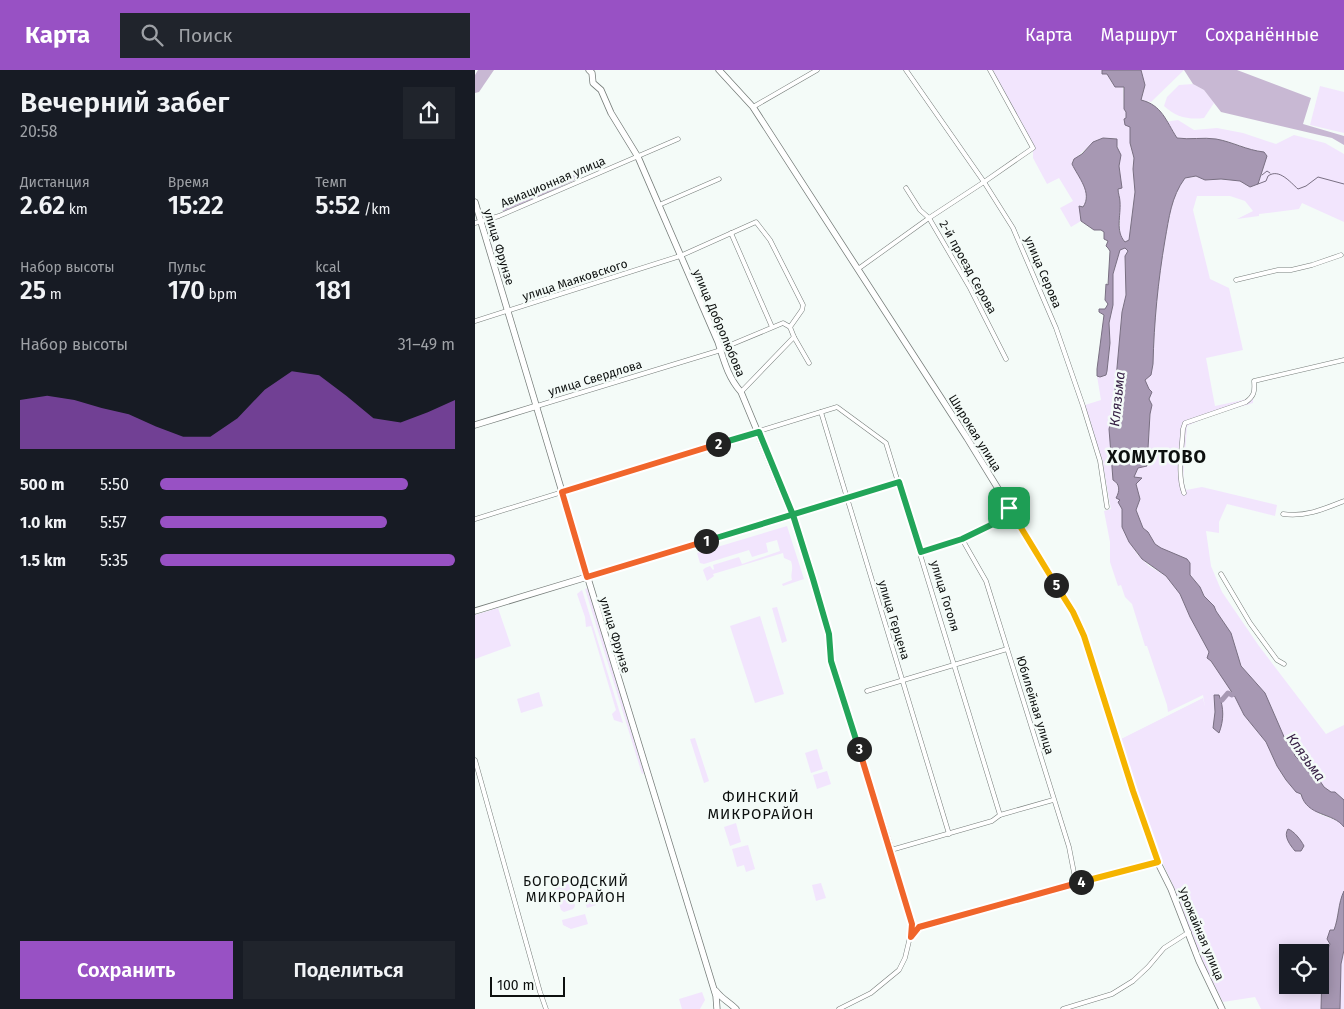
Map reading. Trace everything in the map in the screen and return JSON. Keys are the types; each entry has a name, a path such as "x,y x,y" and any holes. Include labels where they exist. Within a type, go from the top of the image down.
{"street":[{"name":"улица Добролюбова","path":"589,70 592,73 593,83 601,90 611,113 638,157 721,350 721,356 732,381 741,392 793,515 829,634 831,661 891,850 912,924 911,937"},
{"name":"Широкая улица","path":"719,70 753,106 967,438 1073,612 1084,636 1133,791 1159,865"},
{"path":"753,106 817,70"},
{"name":"улица Серова","path":"906,70 984,182 1013,228 1056,328 1100,462 1107,507"},
{"path":"858,269 929,218 1033,148 990,70"},
{"name":"Авиационная улица","path":"478,222 499,216 677,139"},
{"path":"659,205 719,179"},
{"name":"2-й проезд Серова","path":"905,188 920,210 929,218 970,288 1006,359"},
{"name":"улица Фрунзе","path":"475,202 478,222 537,406 587,577 713,987 717,1009"},
{"name":"улица Маяковского","path":"475,321 680,256 755,222 770,240 803,305 802,310 790,327"},
{"path":"731,233 772,327"},
{"path":"1236,280 1278,270 1291,270 1312,265 1341,255"},
{"name":"улица Свердлова","path":"475,425 721,350 783,323 790,327"},
{"path":"790,327 809,363"},
{"path":"741,392 794,337"},
{"path":"1184,493 1180,475 1185,423 1246,402 1253,397 1255,390 1254,382 1344,360"},
{"name":"улица Гоголя","path":"821,412 837,407 886,443 921,552 1000,815"},
{"path":"475,519 821,412"},
{"name":"улица Герцена","path":"821,412 949,834"},
{"path":"475,611 899,482"},
{"path":"1283,514 1296,516 1319,511 1344,501"},
{"path":"921,552 962,539 993,524 1009,508"},
{"name":"Юбилейная улица","path":"962,539 986,581 1069,847 1076,883"},
{"path":"1221,574 1250,623 1277,660 1284,664"},
{"path":"867,690 1007,649"},
{"path":"475,760 546,1009"},
{"path":"891,850 992,821 1000,815 1053,800"},
{"path":"839,1009 871,994 899,970 905,958 911,937 919,927 1076,883 1159,865"},
{"name":"Урожайная улица","path":"1159,865 1189,932 1199,961 1222,1009"},
{"path":"1063,1009 1112,994 1149,967 1163,948 1189,932"},
{"path":"713,987 719,996 731,1003 735,1008"},
{"path":"717,1009 719,1004 726,1001"}],"shaded area":[{"path":"478,70 494,70 479,92 475,93 475,75"},
{"path":"990,70 1102,70 1107,74 1112,83 1123,87 1124,109 1130,127 1130,143 1134,158 1135,192 1129,240 1125,242 1120,237 1118,189 1121,188 1120,155 1115,138 1103,138 1095,141 1072,163 1086,190 1086,201 1083,207 1080,206 1081,221 1071,227 1060,208 1073,201 1059,178 1047,184 1033,158 1033,148"},
{"path":"1141,70 1184,70 1151,102 1141,100 1145,85"},
{"path":"1184,70 1237,70 1311,98 1303,124 1344,136 1344,145 1332,138 1221,112 1204,90 1193,84"},
{"path":"1193,84 1204,90 1214,103 1204,118 1182,117 1164,106 1167,97 1179,85"},
{"path":"1320,86 1344,92 1344,133 1310,125"},
{"path":"1178,120 1194,130 1217,128 1243,133 1276,144 1294,135 1325,143 1344,154 1344,222 1302,203 1299,209 1237,219 1253,211 1245,201 1230,196 1197,196 1193,210 1210,279 1229,288 1243,350 1206,358 1215,406 1253,397 1253,403 1212,415 1187,426 1183,481 1186,490 1202,487 1277,505 1275,516 1227,504 1219,522 1219,533 1206,531 1211,566 1222,592 1259,646 1326,734 1344,725 1344,800 1335,792 1331,792 1324,787 1314,772 1295,756 1293,749 1285,739 1265,693 1241,666 1231,633 1214,606 1204,596 1200,587 1190,575 1190,563 1155,544 1148,532 1143,528 1136,510 1140,499 1133,477 1148,449 1152,405 1145,380 1151,374 1153,364 1155,317 1160,271 1171,208 1180,185 1185,178 1196,176 1205,180 1240,181 1251,187 1261,177 1263,168 1264,152 1216,139 1177,138 1165,122"},
{"path":"564,173 568,178 576,174 577,179 505,213 501,209 513,199 534,190 535,187 555,180"},
{"path":"1125,248 1128,251 1125,257 1126,295 1122,312 1113,412 1109,429 1113,479 1118,485 1120,500 1118,502 1122,509 1122,527 1137,554 1149,566 1166,576 1180,594 1209,652 1208,659 1236,697 1244,715 1266,742 1286,780 1319,814 1340,822 1344,827 1344,891 1335,929 1329,944 1279,944 1279,994 1321,994 1321,1009 1261,1009 1255,997 1223,1002 1202,961 1161,859 1119,740 1203,698 1205,707 1203,695 1168,712 1132,604 1125,597 1121,585 1118,586 1110,562 1110,542 1104,511 1111,509 1102,460 1085,405 1101,400 1097,376 1106,375 1107,371 1110,343 1109,323 1113,305 1113,274 1120,249"},
{"path":"787,526 804,579 783,586 782,584 792,580 792,567 791,561 784,558 783,553 713,574 714,576 707,581 703,570 705,568 710,566 713,570 713,565 739,557 742,564 780,551 777,540 766,543 768,552 752,557 749,550 704,564 700,563 697,553"},
{"path":"588,588 644,773 642,774 585,589"},
{"path":"582,590 623,723 614,720 612,714 616,710 591,626 586,627 585,617 577,594"},
{"path":"777,607 787,641 782,643 772,608"},
{"path":"498,608 511,646 475,659 475,615"},
{"path":"760,616 784,694 755,703 730,626"},
{"path":"539,692 543,706 521,713 517,699"},
{"path":"695,738 709,781 704,783 690,739"},
{"path":"817,749 823,769 811,773 805,753"},
{"path":"827,771 831,784 817,789 813,775"},
{"path":"736,823 741,842 730,846 724,827"},
{"path":"748,845 755,869 746,872 744,865 737,867 732,849"},
{"path":"565,879 568,881 575,906 573,909 564,912 561,910 553,884"},
{"path":"821,883 826,898 816,901 812,885"},
{"path":"590,885 596,905 587,908 580,888"},
{"path":"585,914 588,924 571,929 563,925 562,920"},
{"path":"1344,950 1344,1009 1340,1009 1341,964"},
{"path":"702,992 705,1000 700,1009 682,1009 679,999"}],"water":[{"name":"Клязьма","path":"1102,70 1141,70 1145,85 1141,100 1148,102 1159,110 1177,138 1216,139 1264,152 1267,156 1258,184 1250,187 1240,181 1205,180 1196,176 1185,178 1180,185 1171,208 1160,271 1155,317 1153,364 1151,375 1145,380 1152,392 1149,399 1152,405 1147,466 1138,468 1134,477 1142,478 1136,484 1140,499 1136,510 1143,528 1148,532 1155,544 1187,559 1190,563 1190,575 1200,587 1204,596 1214,606 1231,633 1241,666 1265,693 1285,739 1293,749 1295,756 1314,772 1324,787 1331,792 1335,792 1344,800 1344,827 1339,822 1309,807 1301,794 1296,792 1286,780 1266,742 1244,715 1235,697 1207,658 1209,652 1180,594 1166,576 1142,559 1129,542 1122,527 1122,509 1118,502 1120,500 1116,498 1119,488 1113,480 1109,429 1113,412 1122,312 1126,295 1125,256 1128,251 1125,248 1120,250 1113,274 1113,305 1109,323 1110,343 1107,371 1106,375 1100,377 1097,376 1097,369 1104,315 1099,312 1099,309 1105,309 1108,304 1105,300 1110,251 1106,246 1108,241 1104,239 1104,232 1094,230 1081,221 1079,206 1083,207 1086,202 1086,196 1081,180 1072,164 1074,159 1082,154 1093,142 1103,138 1117,139 1117,147 1121,155 1119,166 1122,188 1118,189 1120,202 1119,228 1125,242 1129,240 1135,192 1134,158 1130,143 1130,127 1125,125 1124,119 1126,118 1126,112 1124,109 1124,87 1115,87 1107,74 1102,74"},
{"path":"1214,695 1219,695 1223,709 1223,719 1219,733 1213,728 1215,712"},
{"path":"1288,829 1303,844 1304,846 1301,851 1295,851 1289,843 1286,835"},
{"path":"1344,891 1344,950 1341,964 1340,1009 1321,1009 1321,994 1329,994 1330,944 1327,939 1330,930 1334,930"}],"waterway":[{"path":"1262,175 1267,171 1270,173"},
{"path":"1258,184 1266,181 1268,176 1272,174 1284,177 1298,189 1306,186 1318,177 1344,184"},
{"path":"1222,700 1228,693 1232,695 1238,691"}],"district":[{"name":"ХОМУТОВО","path":"1157,457"},
{"name":"ФИНСКИЙ МИКРОРАЙОН","path":"761,806"},
{"name":"БОГОРОДСКИЙ МИКРОРАЙОН","path":"576,890"}],"route":[{"path":"1009,508 993,524 962,539 921,552 899,482 847,498 793,515 751,528 587,577 562,492 759,432 793,515 813,579 829,634 831,661 891,850 912,924 911,937 919,927 1158,862 1133,791 1084,636 1073,612 1009,508"}]}
